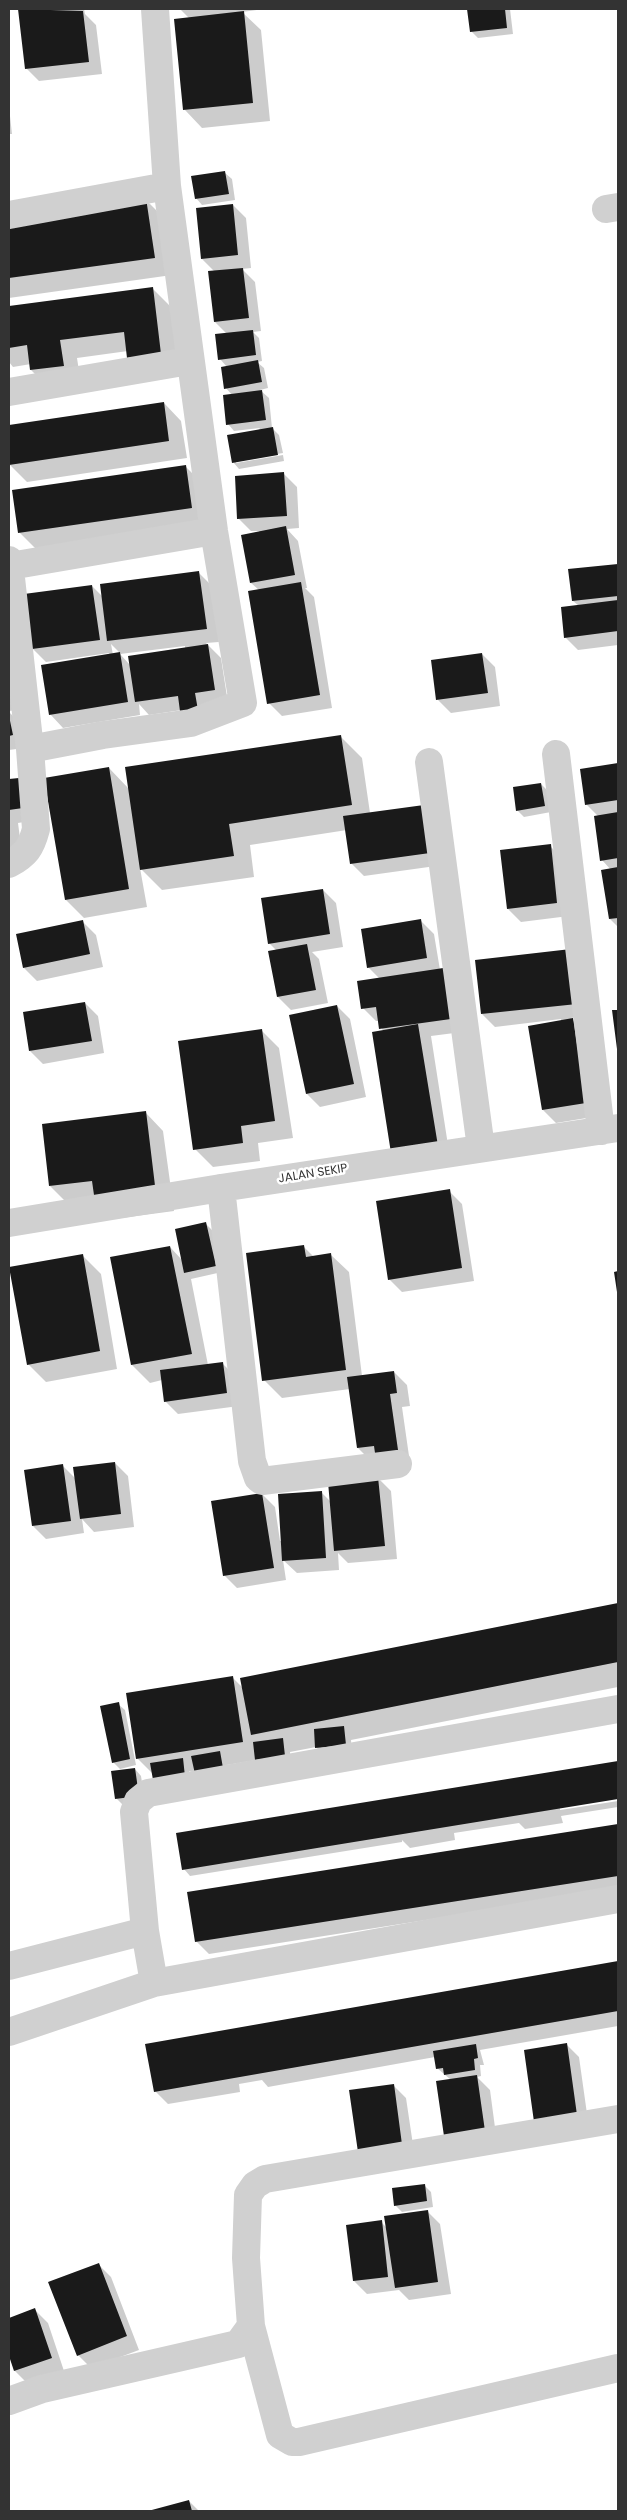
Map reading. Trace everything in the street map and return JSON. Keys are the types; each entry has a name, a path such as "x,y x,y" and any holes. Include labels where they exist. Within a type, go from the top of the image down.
{"street":[{"path":"30,749 104,735 191,723 244,703 214,531 166,186 154,9"},
{"path":"9,215 166,186"},
{"path":"9,392 189,361"},
{"path":"9,864 25,855 36,829 30,749 9,563 214,531"},
{"path":"556,754 609,1130"},
{"path":"428,762 481,1148"},
{"name":"JALAN SEKIP","path":"9,1224 221,1188 609,1130"},
{"path":"221,1188 252,1461 258,1478 262,1481 398,1464"},
{"path":"154,1983 145,1931 134,1812 138,1801 148,1793 618,1709"},
{"path":"9,2032 154,1983 618,1899"},
{"path":"9,1966 145,1931"},
{"path":"618,2119 265,2178 255,2185 248,2195 246,2258 252,2326 280,2435 292,2442 618,2368"},
{"path":"9,2402 42,2389 238,2344 252,2326"}],"building":[{"path":"18,9 83,11 89,62 25,69"},
{"path":"467,9 505,9 507,28 470,32"},
{"path":"244,11 253,103 183,110 174,19"},
{"path":"225,171 229,194 195,199 191,176"},
{"path":"146,198 155,258 9,278 9,218"},
{"path":"233,204 238,255 201,259 196,208"},
{"path":"243,268 249,318 214,322 208,271"},
{"path":"153,287 161,354 127,358 124,332 60,340 64,366 30,370 27,345 9,348 9,306"},
{"path":"253,330 256,355 218,360 215,334"},
{"path":"258,360 262,382 224,389 221,367"},
{"path":"262,390 266,420 226,425 223,395"},
{"path":"164,402 169,441 9,465 9,425"},
{"path":"273,427 278,455 232,463 227,435"},
{"path":"186,465 192,508 18,533 12,490"},
{"path":"284,472 287,516 237,519 235,476"},
{"path":"286,526 295,575 250,583 241,535"},
{"path":"618,564 618,596 572,601 568,569"},
{"path":"199,571 207,629 107,641 100,584"},
{"path":"301,582 320,695 267,704 248,591"},
{"path":"92,585 100,640 32,649 24,594"},
{"path":"618,600 618,631 564,638 561,607"},
{"path":"208,644 215,690 195,693 199,716 181,719 178,696 135,702 128,656"},
{"path":"120,652 128,702 49,715 41,665"},
{"path":"482,653 488,693 436,700 431,660"},
{"path":"9,716 13,735 9,736"},
{"path":"341,735 352,805 229,824 234,856 140,870 125,767"},
{"path":"618,763 618,800 585,805 580,769"},
{"path":"109,767 129,889 65,900 44,778"},
{"path":"19,778 23,808 9,810 9,779"},
{"path":"541,783 545,806 516,811 513,787"},
{"path":"424,805 430,853 350,864 343,816"},
{"path":"618,812 618,858 600,861 594,816"},
{"path":"551,844 557,903 507,909 500,850"},
{"path":"618,867 618,918 609,919 601,870"},
{"path":"323,889 330,934 268,944 261,898"},
{"path":"421,919 427,958 367,968 361,929"},
{"path":"83,920 90,954 23,968 16,934"},
{"path":"307,944 316,990 277,997 268,951"},
{"path":"571,949 577,1004 481,1014 475,960"},
{"path":"450,967 458,1018 379,1029 376,1007 361,1009 357,981"},
{"path":"85,1002 92,1041 29,1051 23,1012"},
{"path":"337,1005 354,1084 306,1094 289,1015"},
{"path":"612,1010 618,1010 618,1049 617,1049"},
{"path":"573,1018 586,1103 542,1110 528,1026"},
{"path":"418,1024 438,1146 391,1153 372,1032"},
{"path":"262,1029 275,1121 241,1126 243,1143 193,1150 178,1041"},
{"path":"146,1111 156,1194 95,1202 92,1181 49,1186 42,1124"},
{"path":"450,1189 462,1268 388,1280 376,1201"},
{"path":"206,1222 216,1266 184,1273 175,1229"},
{"path":"304,1245 306,1257 331,1253 346,1370 262,1381 246,1253"},
{"path":"170,1246 192,1354 131,1365 110,1257"},
{"path":"83,1254 100,1351 27,1365 9,1267"},
{"path":"618,1271 618,1292 617,1292 614,1272"},
{"path":"223,1362 227,1393 164,1402 160,1370"},
{"path":"394,1371 397,1393 390,1394 399,1457 376,1460 374,1446 357,1448 347,1377"},
{"path":"115,1462 121,1514 80,1519 73,1467"},
{"path":"63,1464 71,1521 32,1526 24,1470"},
{"path":"378,1477 385,1546 334,1551 328,1482"},
{"path":"322,1491 326,1558 282,1561 278,1494"},
{"path":"262,1493 274,1568 223,1576 211,1501"},
{"path":"618,1603 618,1662 251,1735 240,1678"},
{"path":"233,1676 243,1742 136,1759 126,1693"},
{"path":"119,1702 130,1759 112,1763 100,1706"},
{"path":"344,1726 346,1745 315,1748 314,1729"},
{"path":"283,1738 285,1756 255,1760 253,1742"},
{"path":"220,1751 223,1768 195,1774 191,1756"},
{"path":"183,1758 186,1786 155,1791 150,1763"},
{"path":"618,1761 618,1799 182,1870 176,1833"},
{"path":"135,1768 139,1796 115,1799 111,1771"},
{"path":"618,1824 618,1876 195,1942 187,1892"},
{"path":"618,1961 618,2011 154,2092 145,2044"},
{"path":"567,2043 577,2115 535,2129 524,2050"},
{"path":"476,2044 478,2058 474,2059 475,2070 444,2075 443,2068 436,2069 433,2051"},
{"path":"477,2075 486,2138 445,2143 436,2081"},
{"path":"394,2084 403,2152 359,2159 349,2090"},
{"path":"425,2184 427,2201 394,2206 392,2188"},
{"path":"428,2210 438,2282 395,2288 384,2216"},
{"path":"382,2220 388,2277 353,2281 346,2225"},
{"path":"99,2263 127,2336 77,2356 48,2282"},
{"path":"35,2308 52,2358 14,2371 9,2356 9,2318"},
{"path":"189,2500 192,2511 148,2511"}]}
